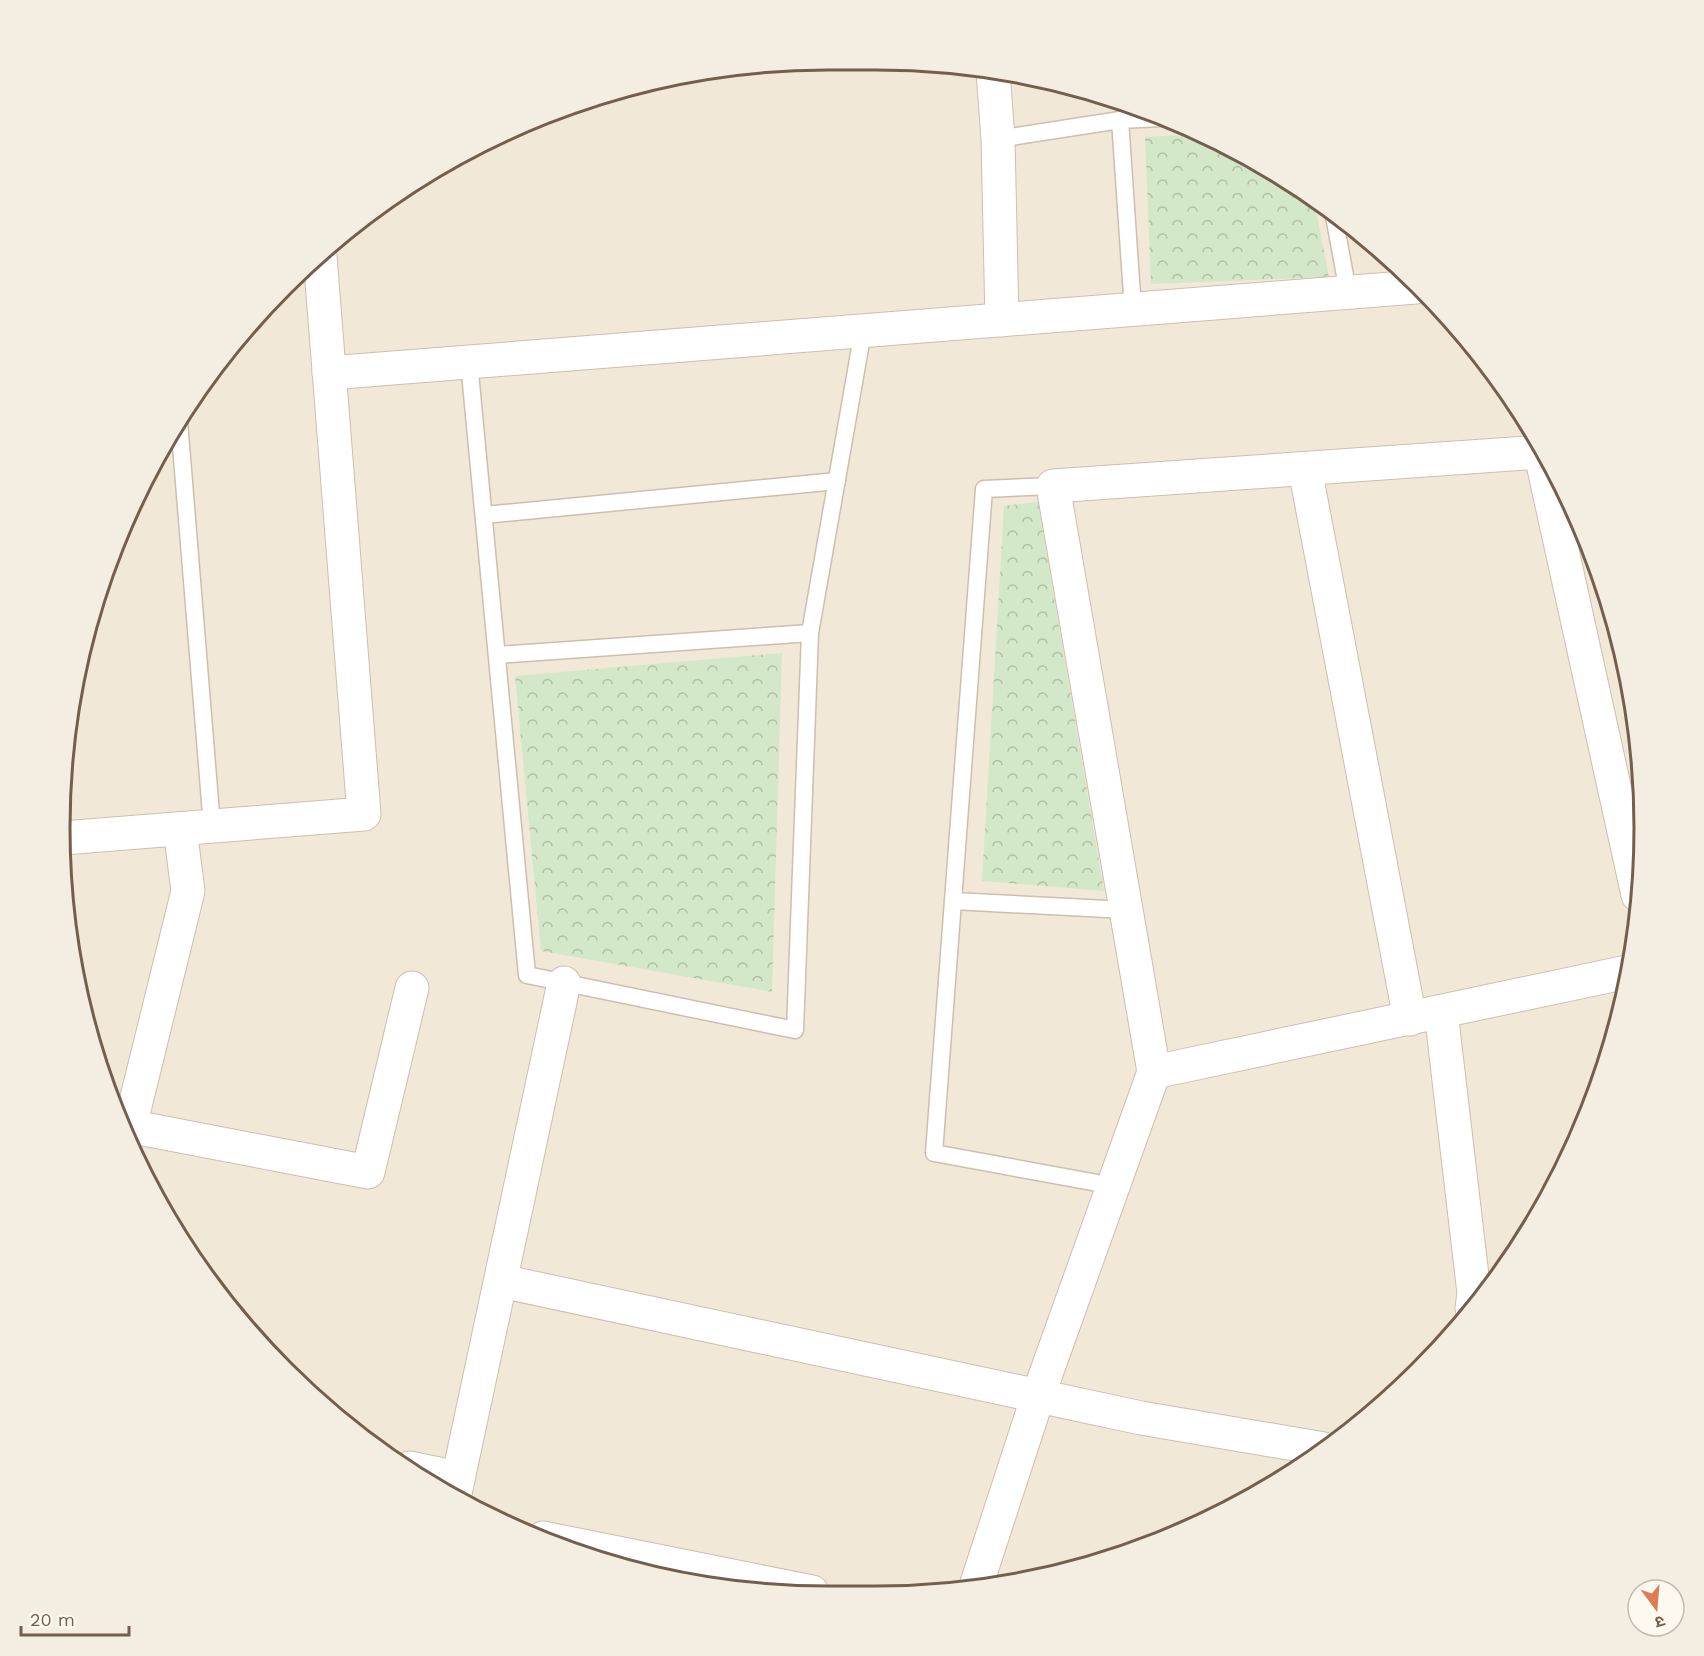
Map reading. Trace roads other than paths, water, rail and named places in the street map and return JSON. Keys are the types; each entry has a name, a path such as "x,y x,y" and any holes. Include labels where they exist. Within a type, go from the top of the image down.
{"street":[{"path":"994,80 998,139 1002,320"},
{"path":"70,831 180,829 364,814 321,266"},
{"path":"329,373 1407,288"},
{"path":"978,1578 1038,1396 1154,1072 1053,486 1305,469 1532,450"},
{"path":"1305,469 1425,1015 1474,1293"},
{"path":"1544,472 1632,870"},
{"path":"128,1118 189,891 180,829"},
{"path":"1154,1072 1619,974"},
{"path":"456,1488 564,983"},
{"path":"132,1126 368,1172 412,988"},
{"path":"501,1281 1141,1418 1312,1447"},
{"path":"597,1549 766,1583"}],"lane":[{"path":"998,139 1120,120 1141,119"},
{"path":"1120,120 1133,310"},
{"path":"1336,226 1348,292"},
{"path":"470,362 527,975 795,1030 810,633 863,331"},
{"path":"180,436 213,826"},
{"path":"484,515 837,481"},
{"path":"1053,486 984,489 934,1153 1114,1186"},
{"path":"497,655 810,633"},
{"path":"953,901 1126,910"}]}
